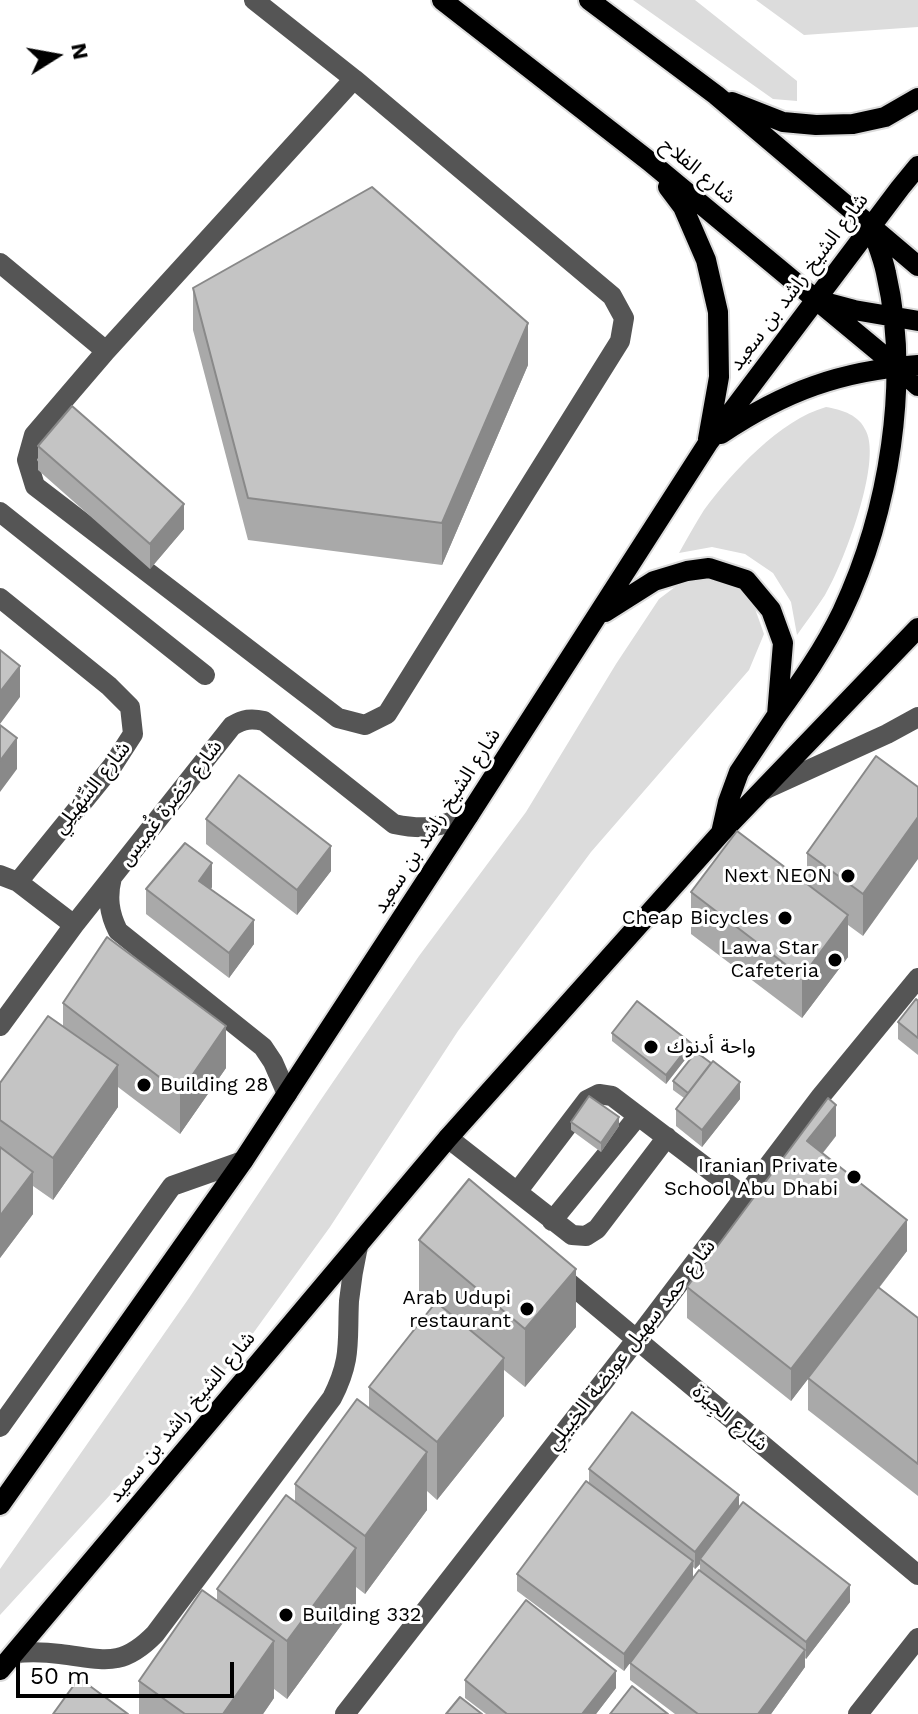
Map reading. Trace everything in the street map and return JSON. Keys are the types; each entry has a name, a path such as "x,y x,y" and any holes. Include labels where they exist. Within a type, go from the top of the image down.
{"main road":[{"name":"شارع الفلاح","path":"442,0 649,161 918,386"},
{"path":"589,0 716,95 918,266"},
{"path":"716,95 783,122 816,125 853,124 885,117 918,98"},
{"path":"649,161 683,207 706,260 718,312 719,377 708,443"},
{"name":"شارع الشيخ راشد بن سعيد","path":"0,1505 243,1161 708,443 918,166"},
{"path":"721,833 739,772 813,665 842,612 865,555 882,497 891,437 896,366 894,317 886,271 871,226"},
{"path":"816,299 854,310 918,321"},
{"path":"708,443 782,398 824,381 858,372 918,365"},
{"path":"598,616 654,581 687,571 709,568 746,580 771,610 783,643 777,715"},
{"name":"شارع الشيخ راشد بن سعيد","path":"0,1670 448,1138 721,833 918,628"},
{"path":"894,654 918,645"}],"street":[{"path":"254,0 354,79 612,296 624,318 620,341 387,714 365,725 338,718 35,486 27,460 34,435 106,351 354,79"},
{"path":"0,263 106,351"},
{"path":"0,512 205,675"},
{"name":"شارع السِّهَيلِي","path":"0,598 109,686 130,707 133,734 113,765 9,879"},
{"path":"760,792 918,717"},
{"name":"شارع حَضرة غُمِيس","path":"0,1026 74,925 232,726 241,721 252,718 264,721 394,824 418,829 443,826 469,815"},
{"path":"112,877 109,905 118,931 263,1047 287,1094"},
{"path":"9,879 74,925"},
{"name":"شارع حمد سهيل عويضة الخييلي","path":"345,1714 821,1096 918,978"},
{"path":"517,1192 582,1105 599,1094 612,1096 745,1197"},
{"path":"552,1221 638,1116"},
{"path":"448,1138 552,1221 579,1237 592,1233 667,1137"},
{"path":"0,1427 172,1186 243,1161"},
{"path":"15,1653 114,1659 137,1650 155,1634 332,1398 341,1381 349,1346 351,1286 358,1246"},
{"name":"شارع الجِيرَة","path":"542,1260 918,1575"},
{"path":"858,1714 918,1638"}],"shaded area":[{"path":"633,0 695,0 797,81 797,101 773,99"},
{"path":"756,0 918,0 918,27 804,35"},
{"path":"826,407 850,414 863,425 870,446 869,466 858,514 833,581 797,635 791,602 773,573 745,554 712,547 679,553 704,510 758,449 791,423"},
{"path":"713,577 734,583 753,603 764,634 749,670 591,852 458,1031 330,1227 233,1361 0,1615 0,1569 189,1298 419,956 526,812 659,599 679,584"}],"building":[{"path":"372,187 528,323 442,523 248,498 193,288"},
{"path":"72,406 184,504 150,544 38,446"},
{"path":"0,650 20,666 0,692"},
{"path":"0,725 17,738 0,761"},
{"path":"876,756 918,787 918,817 863,894 807,853"},
{"path":"239,775 331,846 297,890 206,819"},
{"path":"737,831 848,915 802,977 691,892"},
{"path":"185,843 212,863 199,881 254,920 229,953 146,889"},
{"path":"107,937 226,1026 180,1093 63,1003"},
{"path":"916,999 918,1001 918,1038 898,1022"},
{"name":"واحة أدنوك","path":"637,1001 691,1043 666,1075 612,1033"},
{"path":"48,1016 118,1065 53,1158 0,1120 0,1083"},
{"path":"696,1052 711,1063 688,1093 673,1081"},
{"path":"713,1061 740,1082 702,1130 676,1109"},
{"path":"589,1096 619,1117 601,1143 571,1122"},
{"path":"828,1098 836,1105 807,1141 907,1220 791,1369 687,1287"},
{"path":"0,1147 33,1172 0,1216"},
{"path":"469,1179 576,1269 525,1329 419,1240"},
{"path":"878,1287 918,1318 918,1464 808,1378"},
{"path":"436,1302 504,1358 437,1442 369,1387"},
{"path":"357,1399 427,1452 365,1536 295,1484"},
{"path":"632,1412 739,1495 695,1552 589,1469"},
{"path":"586,1481 693,1561 624,1654 517,1574"},
{"path":"286,1495 356,1548 287,1641 217,1589"},
{"path":"743,1502 850,1585 806,1642 700,1559"},
{"path":"699,1570 805,1650 758,1714 698,1714 630,1663"},
{"path":"202,1590 274,1641 223,1714 185,1714 139,1681"},
{"path":"526,1600 616,1671 582,1714 507,1714 465,1680"},
{"path":"79,1678 128,1714 53,1714"},
{"path":"632,1686 668,1714 610,1714"},
{"path":"460,1697 482,1714 446,1714"}],"place":[{"name":"Next NEON","path":"848,876"},
{"name":"Cheap Bicycles","path":"785,918"},
{"name":"Lawa Star Cafeteria","path":"835,960"},
{"name":"واحة أدنوك","path":"651,1047"},
{"name":"Building 28","path":"144,1085"},
{"name":"Iranian Private School Abu Dhabi","path":"854,1177"},
{"name":"Arab Udupi restaurant","path":"527,1309"},
{"name":"Building 332","path":"286,1615"}]}
